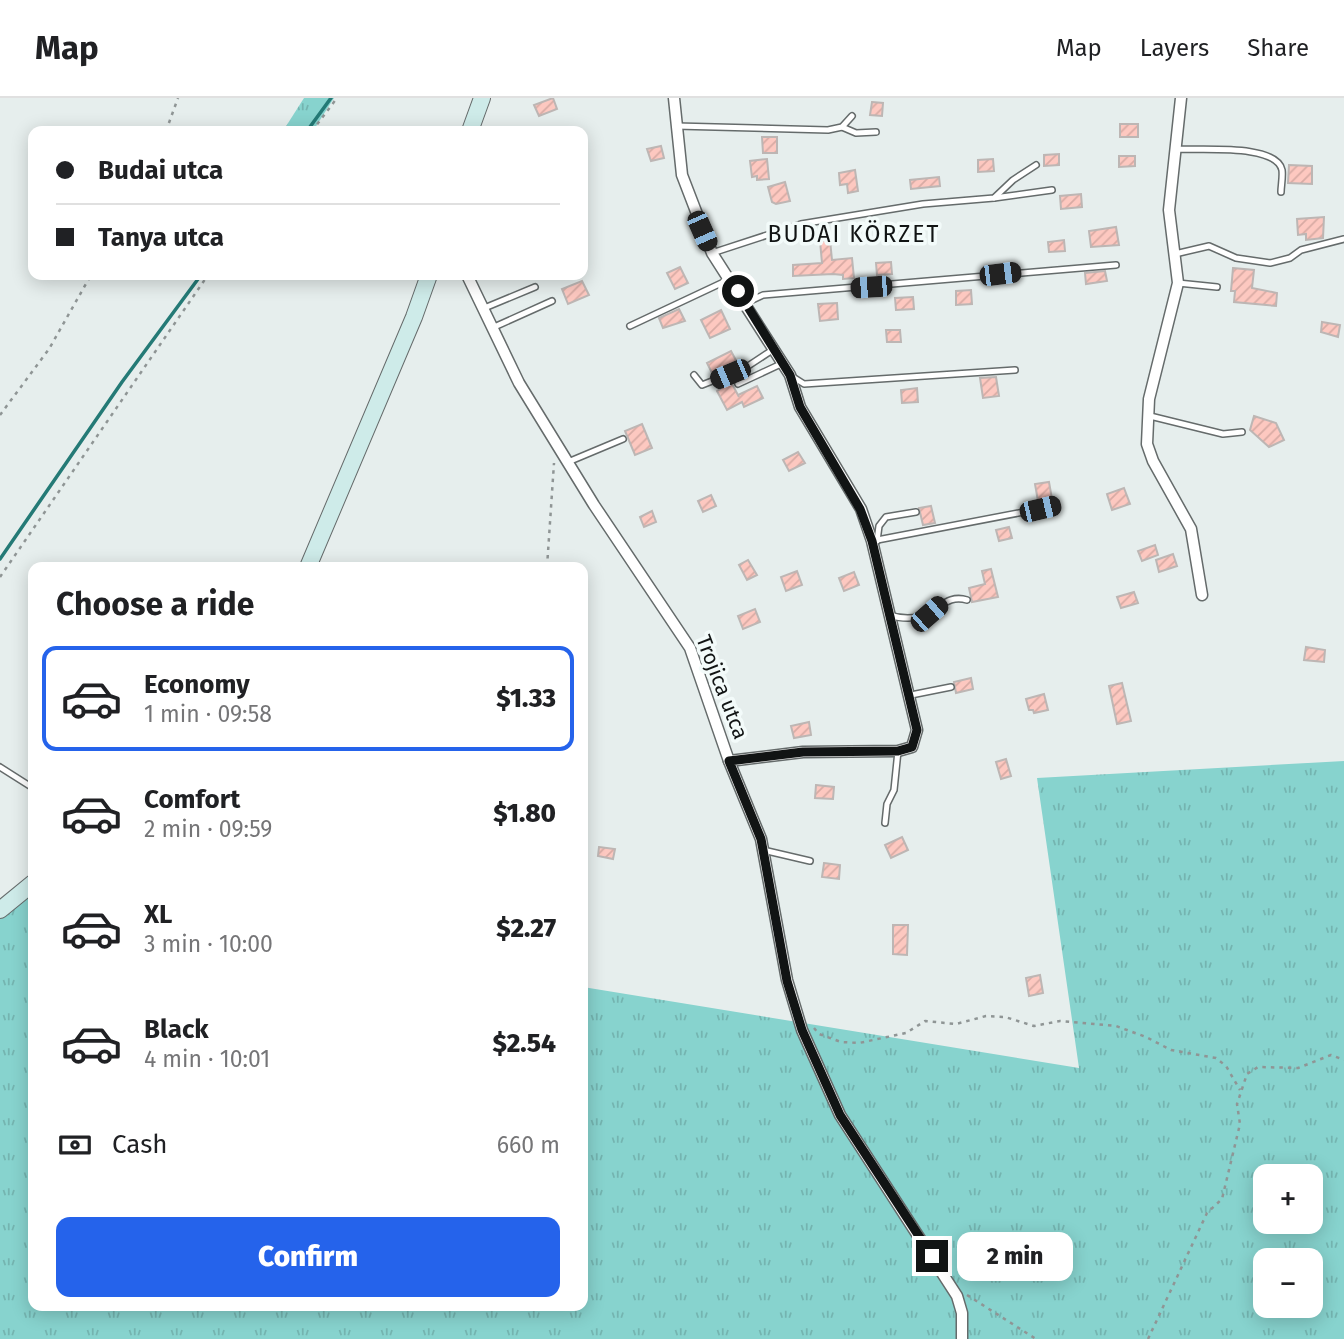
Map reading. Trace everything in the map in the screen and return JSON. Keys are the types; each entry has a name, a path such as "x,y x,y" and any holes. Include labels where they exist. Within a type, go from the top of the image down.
{"street":[{"path":"472,126 482,98"},
{"path":"674,98 682,175 712,253 790,375 800,407 860,509 874,541 889,615 911,695 916,740 912,747 898,751 803,752 729,761"},
{"path":"1181,98 1178,149 1169,210 1178,283 1147,416 1147,443 1153,461 1191,529 1202,595"},
{"path":"310,562 427,280"},
{"name":"Trojica utca","path":"469,280 519,383 561,452 690,648 763,850 787,981 802,1030 840,1115 957,1296"},
{"path":"0,910 28,887"},
{"path":"957,1296 962,1313 962,1339"}],"lane":[{"path":"676,126 726,130 828,130 842,127 852,116"},
{"path":"842,127 856,134 876,132"},
{"path":"1178,149 1235,149 1267,156 1279,163 1282,171 1280,192"},
{"path":"993,198 1013,180 1036,165"},
{"path":"712,253 801,224 923,204 1052,190"},
{"path":"1175,254 1209,246 1236,258 1270,263 1290,258 1301,250 1344,239"},
{"path":"746,303 762,295 1116,265"},
{"path":"630,326 730,279"},
{"path":"1178,283 1217,287"},
{"path":"482,310 535,287"},
{"path":"492,328 552,301"},
{"path":"694,375 702,385 745,368 774,349"},
{"path":"738,384 783,363"},
{"path":"790,375 804,384 1015,370"},
{"path":"1147,416 1223,434 1242,432"},
{"path":"568,462 623,439"},
{"path":"916,512 886,517 879,526 874,541 1055,506"},
{"path":"889,615 919,619 951,600 967,600"},
{"path":"911,695 951,687"},
{"path":"885,823 887,804 894,790 898,751"},
{"path":"0,767 28,785"},
{"path":"763,850 810,861"}],"path":[{"path":"168,126 178,98"},
{"path":"316,126 337,98"},
{"path":"0,415 49,349 88,280"},
{"path":"0,577 205,280"},
{"path":"547,562 554,458 561,452"},
{"path":"813,1026 819,1034 841,1042 859,1043 906,1033 925,1021 956,1024 986,1016 1005,1017 1034,1026 1060,1021 1116,1026 1171,1050 1216,1058 1226,1066 1240,1090"},
{"path":"1148,1339 1208,1213 1222,1199 1240,1124 1237,1104 1247,1074 1258,1067 1298,1068 1331,1055 1344,1060"},
{"path":"957,1296 971,1295 1005,1321 1036,1339"}],"green space":[{"path":"304,98 334,98 316,126 286,126"},
{"path":"1344,761 1344,1339 0,1339 0,919 27,896 28,1311 588,1311 588,988 1079,1068 1037,778"}],"building":[{"path":"553,98 557,109 539,116 534,105"},
{"path":"872,102 883,103 882,116 870,115"},
{"path":"1120,124 1138,124 1138,137 1120,137"},
{"path":"762,137 777,137 777,153 763,153"},
{"path":"661,146 664,158 651,161 647,149"},
{"path":"1059,154 1059,165 1044,166 1044,155"},
{"path":"1119,156 1135,156 1135,166 1119,167"},
{"path":"767,159 769,179 757,180 757,176 752,177 750,161"},
{"path":"993,159 994,171 978,172 978,160"},
{"path":"1289,165 1312,166 1312,184 1288,183"},
{"path":"855,170 858,191 848,193 847,184 840,185 839,173"},
{"path":"939,177 940,186 911,189 910,180"},
{"path":"785,182 790,201 776,204 772,202 768,187"},
{"path":"1081,194 1082,207 1061,209 1060,196"},
{"path":"1324,217 1323,238 1306,240 1306,234 1298,235 1297,219"},
{"path":"1116,227 1119,245 1091,247 1089,231"},
{"path":"830,240 832,260 852,258 854,278 843,279 843,275 833,274 793,276 793,265 822,263 820,241"},
{"path":"1064,240 1065,251 1049,252 1048,242"},
{"path":"891,262 892,274 877,275 876,263"},
{"path":"680,267 688,283 675,289 667,273"},
{"path":"1233,268 1254,270 1252,288 1277,293 1276,306 1234,302 1235,291 1231,291"},
{"path":"1105,271 1107,281 1086,284 1085,273"},
{"path":"582,281 589,295 568,304 562,289"},
{"path":"971,290 972,304 956,305 956,291"},
{"path":"913,297 914,309 896,310 895,298"},
{"path":"837,303 838,319 820,321 818,304"},
{"path":"679,309 685,321 663,328 659,318"},
{"path":"721,310 730,329 710,338 701,320"},
{"path":"1322,322 1340,325 1338,337 1321,332"},
{"path":"886,330 900,330 901,342 887,342"},
{"path":"731,351 738,364 713,375 707,363"},
{"path":"996,377 999,396 983,398 980,378"},
{"path":"730,380 739,397 738,395 757,386 763,398 744,407 742,402 727,410 717,391 720,389 718,384"},
{"path":"917,388 918,402 902,403 901,390"},
{"path":"1254,416 1276,423 1284,440 1269,447 1250,430"},
{"path":"642,424 652,448 635,455 625,431"},
{"path":"798,452 805,463 789,471 783,460"},
{"path":"1049,482 1052,499 1038,501 1035,484"},
{"path":"1124,488 1130,504 1112,510 1107,494"},
{"path":"711,495 716,506 703,512 698,501"},
{"path":"931,506 935,523 923,525 919,508"},
{"path":"652,511 656,522 644,527 640,517"},
{"path":"1009,527 1012,538 999,541 996,530"},
{"path":"1155,545 1158,555 1142,561 1138,551"},
{"path":"1173,554 1177,566 1159,572 1156,560"},
{"path":"748,560 757,575 747,580 739,565"},
{"path":"991,569 998,597 972,602 969,588 985,584 982,571"},
{"path":"797,571 802,585 786,591 781,577"},
{"path":"854,572 859,585 844,591 839,578"},
{"path":"1134,592 1138,603 1121,608 1117,597"},
{"path":"755,609 760,622 743,629 738,616"},
{"path":"1306,647 1325,650 1324,662 1304,660"},
{"path":"971,678 973,689 956,693 954,682"},
{"path":"1122,683 1131,721 1117,724 1109,686"},
{"path":"1044,694 1048,710 1034,713 1029,710 1026,699"},
{"path":"809,722 811,735 794,738 791,726"},
{"path":"1006,759 1011,776 1001,779 996,762"},
{"path":"816,785 834,787 833,799 815,798"},
{"path":"902,837 908,850 891,858 885,845"},
{"path":"599,847 615,849 613,859 598,856"},
{"path":"824,863 840,865 839,879 822,877"},
{"path":"893,925 908,925 907,955 893,954"},
{"path":"1040,975 1043,993 1029,996 1026,978"}],"waterway":[{"path":"311,126 331,98"},
{"path":"0,559 122,382 197,280"}],"district":[{"name":"BUDAI KÖRZET","path":"854,234"}],"route":[{"path":"738,291 790,375 800,407 860,509 872,541 911,695 917,730 912,747 898,751 803,752 729,761 761,839 787,981 802,1030 840,1115 932,1256"}]}
